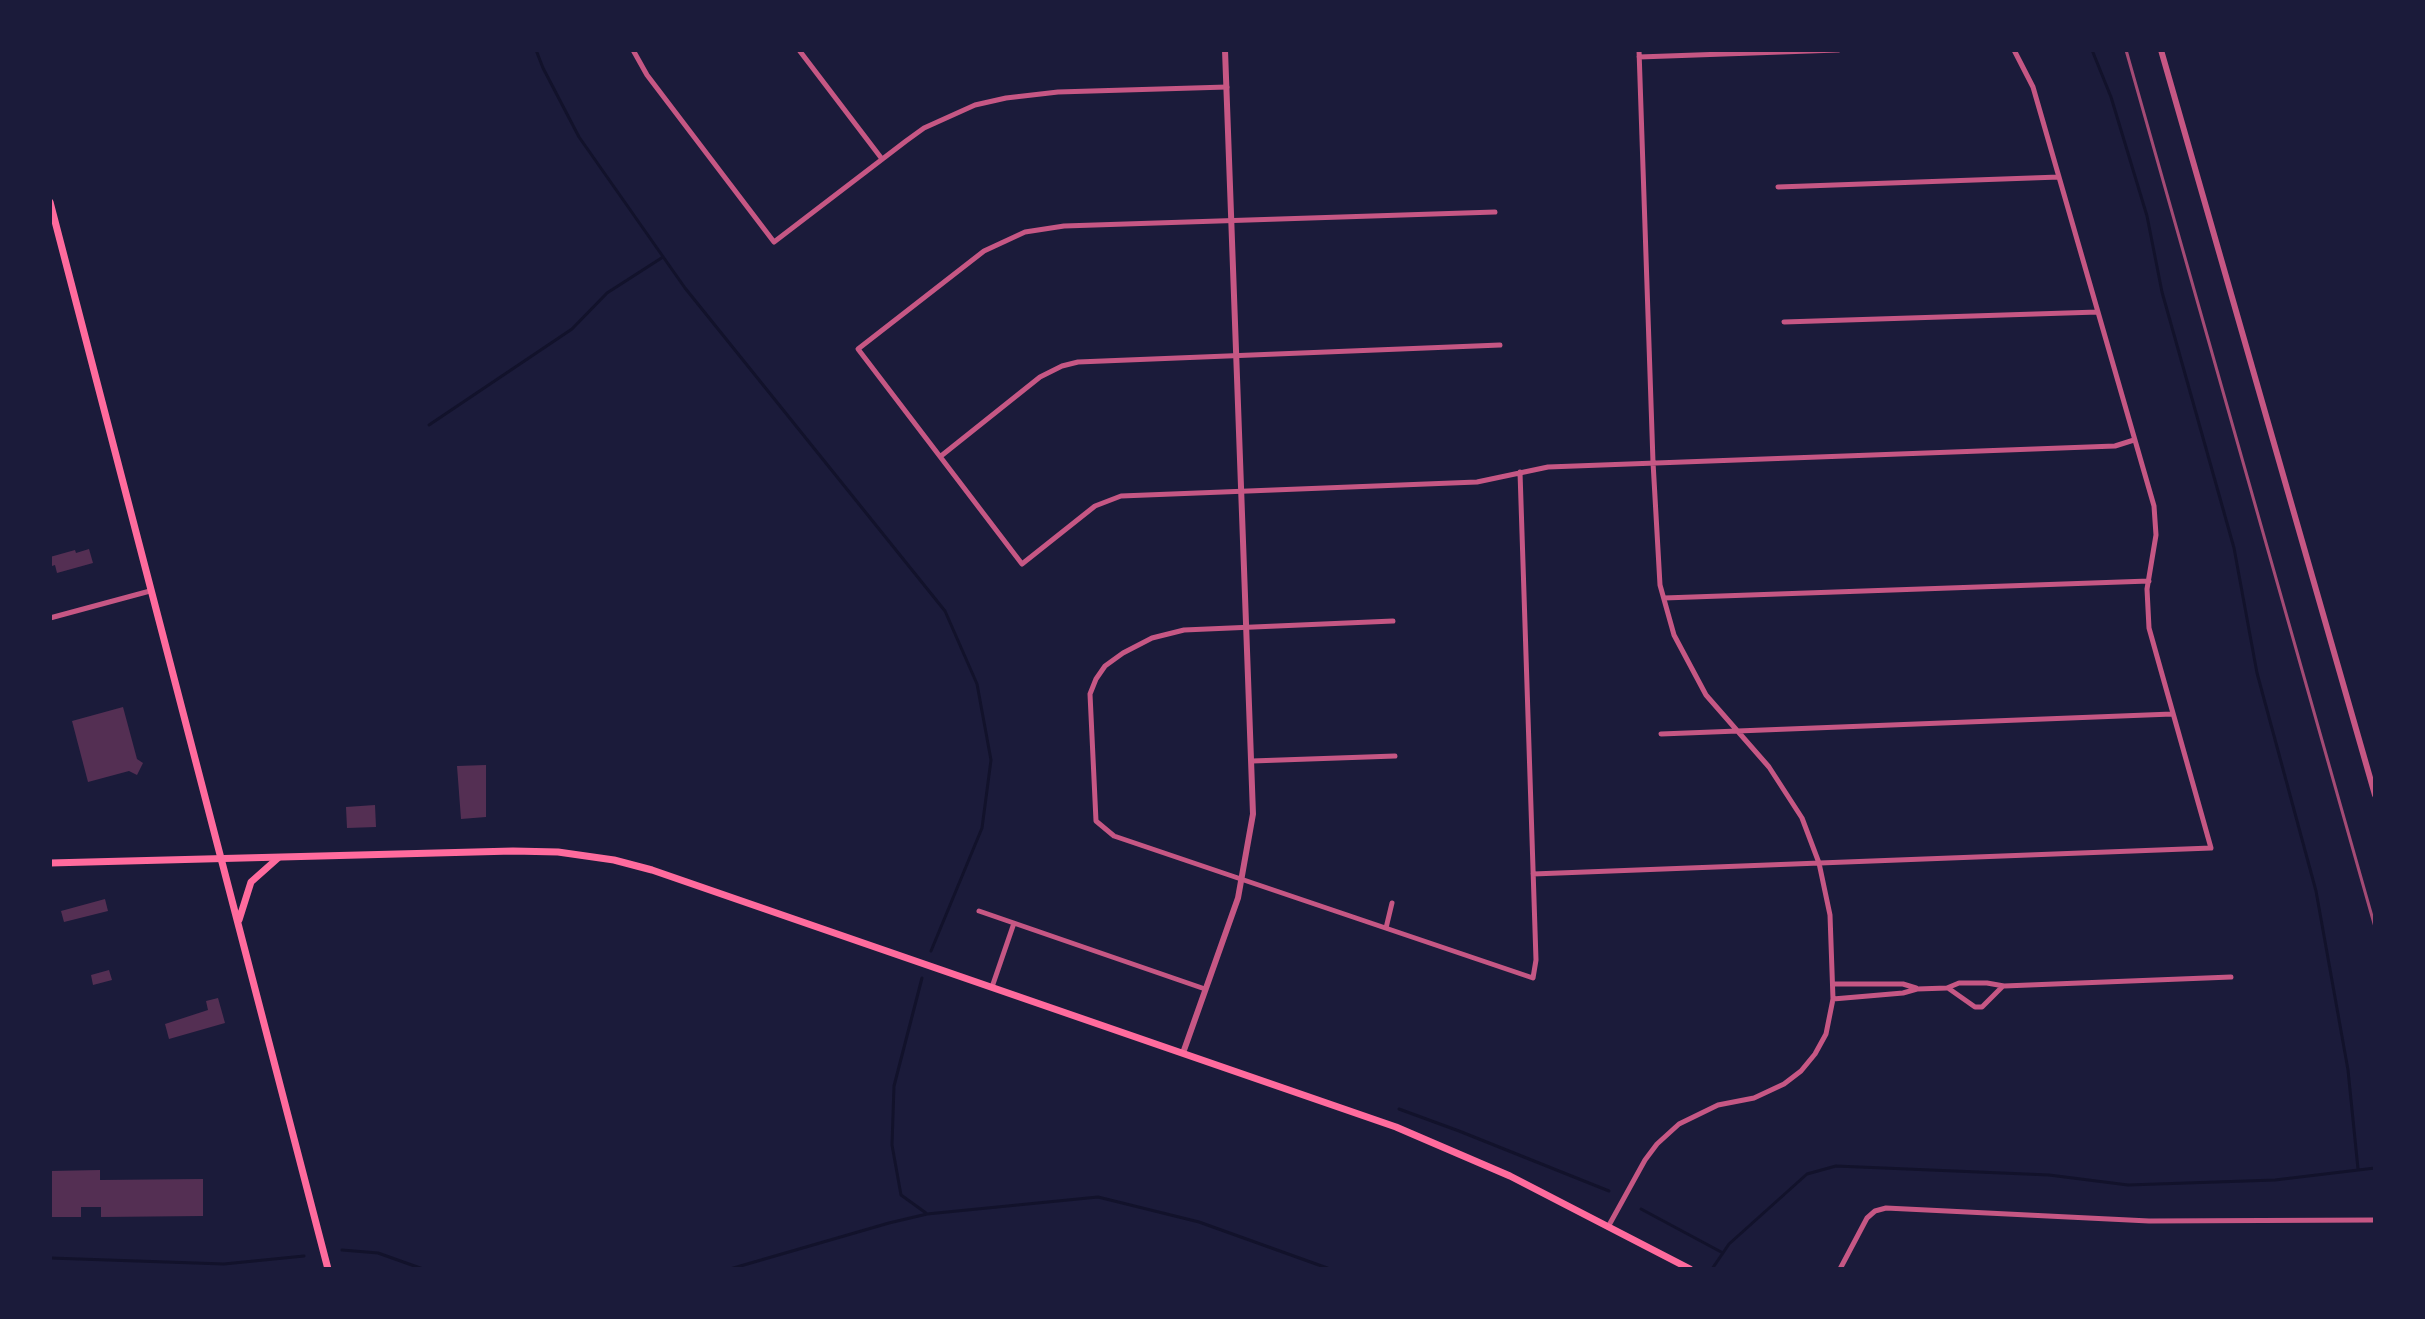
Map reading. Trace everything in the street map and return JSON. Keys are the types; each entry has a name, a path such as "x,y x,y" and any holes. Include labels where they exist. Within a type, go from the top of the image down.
{"main road":[{"path":"50,202 328,1269"},
{"path":"50,863 513,851 558,852 614,860 652,870 1428,1139 1510,1176 1690,1269"},
{"path":"238,922 251,882 278,858"}],"street":[{"path":"633,50 647,75 774,242 924,128 975,105 1058,92 1227,87"},
{"path":"800,50 882,159"},
{"path":"1183,1053 1242,880 1253,814 1225,50"},
{"path":"1608,1227 1645,1160 1679,1124 1718,1105 1754,1098 1784,1084 1801,1071 1826,1034 1833,999 1830,915 1819,863 1802,818 1787,792 1706,695 1674,635 1664,598 1658,568 1653,462 1639,54 1838,50"},
{"path":"1533,874 2211,848 2149,628 2149,581 2156,520 2033,87 2014,50"},
{"path":"2161,50 2375,795"},
{"path":"1778,187 2059,177"},
{"path":"1495,212 1064,226 1025,232 984,251 858,349 1022,564 1107,500 1136,495 1477,482 1548,467 2115,446 2134,440"},
{"path":"1784,322 2098,312"},
{"path":"941,456 1040,377 1062,366 1119,359 1500,345"},
{"path":"1393,621 1184,630 1152,638 1123,653 1105,666 1090,694 1096,821 1114,836 1533,978 1536,960 1520,472"},
{"path":"1664,598 2149,581"},
{"path":"50,618 150,591"},
{"path":"1661,734 2172,714"},
{"path":"1252,761 1395,756"},
{"path":"1386,928 1392,903"},
{"path":"979,911 1205,989"},
{"path":"992,988 1014,923"},
{"path":"1833,999 1947,988 1959,983 2004,986 2231,977"},
{"path":"1833,984 1903,984 1917,989"},
{"path":"1947,988 1975,1007 1982,1007 2004,986"},
{"path":"1840,1269 1867,1218 1875,1211 1886,1208 2149,1221 2375,1220"}],"building":[{"path":"89,549 93,563 57,573 55,565 52,566 50,557"},
{"path":"123,707 137,759 143,763 137,775 129,771 88,782 72,721"},
{"path":"486,765 486,817 461,819 457,766"},
{"path":"375,805 376,827 347,828 346,807"},
{"path":"105,899 108,911 64,922 61,911"},
{"path":"109,970 112,980 93,985 91,975"},
{"path":"218,998 225,1023 169,1039 165,1024 208,1010 206,1001"},
{"path":"100,1170 100,1180 203,1179 203,1216 101,1217 101,1207 81,1207 81,1217 50,1217 50,1171"}],"waterway":[{"path":"536,50 579,137 685,288 945,611 977,684 991,760 982,828 931,951"},
{"path":"2092,50 2111,97 2147,216 2162,292 2234,548 2257,673 2316,891 2348,1070 2358,1169"},
{"path":"429,425 572,329 607,293 663,257"},
{"path":"922,978 894,1086 892,1145 901,1195 926,1213"},
{"path":"1399,1109 1609,1191"},
{"path":"1712,1269 1729,1244 1807,1174 1836,1166 2049,1175 2128,1185 2275,1180 2375,1168"},
{"path":"730,1269 927,1214 1098,1197 1199,1222 1330,1269"},
{"path":"1641,1209 1723,1253"},
{"path":"342,1250 378,1253 423,1269"},
{"path":"50,1258 224,1264 304,1256"}],"railway":[{"path":"2126,50 2375,927"}]}
